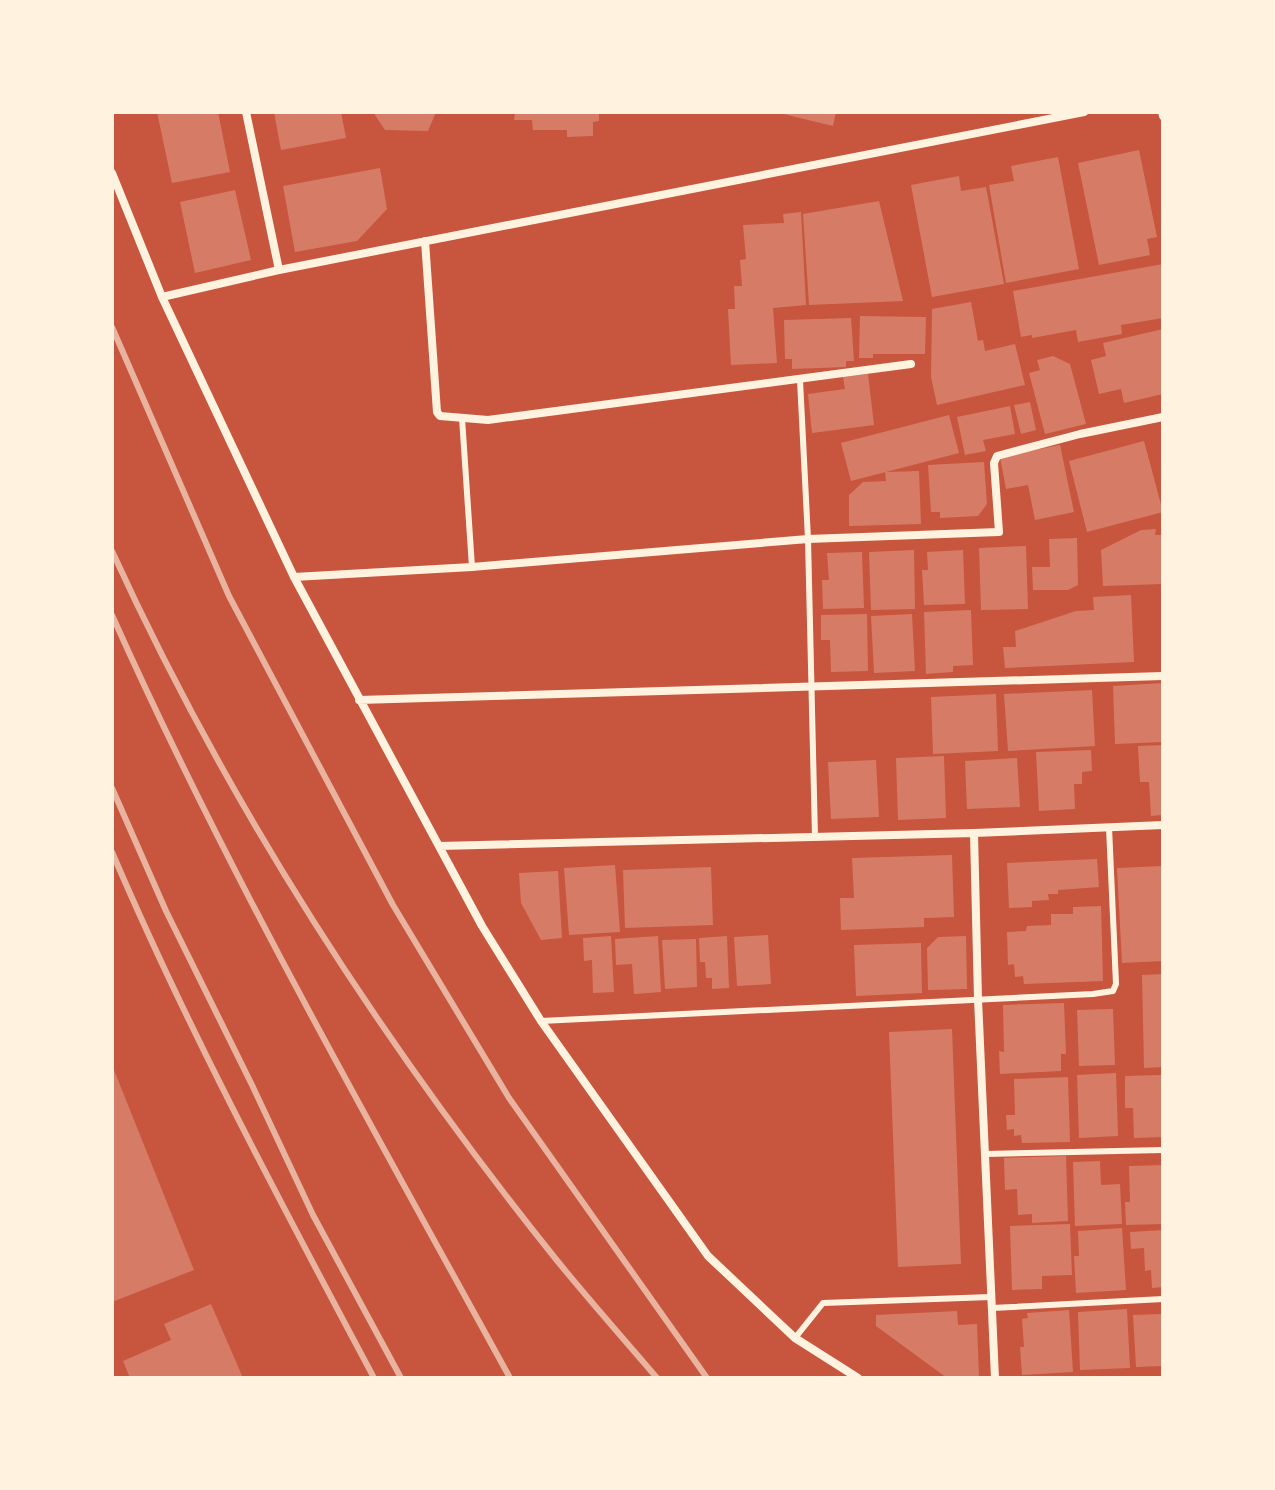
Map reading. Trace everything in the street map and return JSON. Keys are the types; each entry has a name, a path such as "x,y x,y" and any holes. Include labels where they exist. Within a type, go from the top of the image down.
{"street":[{"path":"246,112 279,270"},
{"path":"162,297 279,270 1084,112"},
{"path":"112,173 162,297 294,577 482,926 541,1021 708,1256 795,1338 858,1378"},
{"path":"425,241 437,412 440,416 488,420 911,364"},
{"path":"294,577 472,567 808,539 999,532 994,463 997,456 1080,434 1163,417"},
{"path":"359,700 1163,676"},
{"path":"439,846 974,833 1163,825"},
{"path":"974,833 995,1378"}],"lane":[{"path":"800,380 808,539 815,837"},
{"path":"462,418 472,567"},
{"path":"541,1021 1113,991 1116,984 1109,827"},
{"path":"985,1154 1163,1150"},
{"path":"795,1338 823,1303 991,1297"},
{"path":"992,1308 1163,1299"}],"building":[{"path":"157,112 218,112 230,172 172,183"},
{"path":"274,112 341,112 346,138 281,150"},
{"path":"373,112 436,112 428,131 385,130"},
{"path":"515,112 599,112 599,121 593,122 593,136 567,137 567,130 533,130 532,120 514,120"},
{"path":"775,112 836,112 833,126"},
{"path":"1139,150 1157,237 1147,239 1150,255 1099,265 1078,163"},
{"path":"1058,157 1079,269 1006,283 989,185 1014,181 1011,166"},
{"path":"380,168 387,209 357,241 295,252 283,186"},
{"path":"959,176 961,191 986,187 1004,284 932,297 911,185"},
{"path":"235,190 251,260 195,273 180,202"},
{"path":"879,201 903,301 809,305 803,214"},
{"path":"801,212 806,305 773,308 777,363 731,365 728,309 735,309 734,286 742,286 740,260 746,259 743,225 784,223 783,214"},
{"path":"1163,264 1163,318 1121,325 1122,334 1078,342 1076,330 1021,337 1013,291"},
{"path":"971,302 978,341 983,340 985,351 1015,344 1025,385 937,405 931,377 932,309"},
{"path":"860,316 926,317 925,354 873,354 873,358 859,358"},
{"path":"851,318 854,361 846,361 846,367 792,369 792,359 785,359 784,320"},
{"path":"1163,329 1163,394 1124,403 1121,389 1099,394 1091,360 1106,356 1103,343"},
{"path":"1053,356 1070,364 1086,424 1045,434 1029,373 1040,370 1037,360"},
{"path":"868,374 874,425 812,433 808,394 845,389 843,377"},
{"path":"1030,402 1036,430 1021,434 1014,405"},
{"path":"1010,406 1015,434 983,440 986,451 965,455 957,417"},
{"path":"949,415 959,453 851,481 841,443"},
{"path":"1144,441 1163,512 1087,532 1069,461"},
{"path":"1060,445 1074,512 1035,520 1028,485 1006,489 1000,457"},
{"path":"984,462 987,504 978,516 940,518 940,512 931,512 928,465"},
{"path":"919,471 921,524 849,526 849,495 863,482 886,481 885,472"},
{"path":"1156,529 1155,535 1163,535 1163,584 1103,586 1101,550 1141,530"},
{"path":"1077,538 1078,585 1068,590 1033,590 1032,567 1050,567 1049,539"},
{"path":"1026,546 1028,609 981,610 979,548"},
{"path":"914,550 915,609 871,610 869,552"},
{"path":"963,550 965,604 924,605 922,570 928,570 927,552"},
{"path":"862,552 864,608 823,609 822,580 829,580 827,553"},
{"path":"1131,595 1134,662 1005,668 1003,647 1016,647 1015,631 1076,611 1094,610 1093,597"},
{"path":"971,610 973,665 953,666 953,672 926,674 924,612"},
{"path":"867,614 868,671 831,672 830,640 821,640 821,615"},
{"path":"912,614 915,671 874,673 871,616"},
{"path":"1163,683 1163,742 1115,744 1113,686"},
{"path":"1092,690 1095,746 1008,751 1004,694"},
{"path":"996,694 998,751 933,754 931,697"},
{"path":"1163,745 1163,815 1151,816 1149,782 1140,782 1138,746"},
{"path":"1091,750 1092,771 1082,772 1082,784 1074,784 1075,809 1039,811 1036,752"},
{"path":"944,756 946,818 898,820 896,758"},
{"path":"1017,758 1020,807 967,809 965,761"},
{"path":"876,760 879,817 831,819 828,762"},
{"path":"952,855 954,917 924,918 924,927 841,930 840,898 854,898 852,858"},
{"path":"1097,859 1099,887 1058,890 1058,894 1048,894 1049,900 1032,901 1032,907 1009,908 1007,863"},
{"path":"615,865 620,932 569,935 564,868"},
{"path":"1163,866 1163,961 1122,963 1117,868"},
{"path":"711,867 713,925 625,928 623,870"},
{"path":"558,871 562,938 541,940 521,903 519,873"},
{"path":"1101,906 1103,981 1024,984 1023,976 1015,977 1014,964 1008,965 1007,932 1026,931 1027,926 1051,925 1051,914 1073,914 1073,907"},
{"path":"768,935 771,984 737,986 734,937"},
{"path":"611,936 614,992 593,993 592,960 584,961 583,938"},
{"path":"658,936 661,992 634,994 632,964 616,965 615,939"},
{"path":"727,936 729,988 712,989 712,978 706,978 705,962 700,962 699,938"},
{"path":"966,936 967,989 928,990 927,948 938,937"},
{"path":"696,939 697,987 665,989 662,940"},
{"path":"921,943 922,993 856,996 854,945"},
{"path":"1163,974 1163,1067 1144,1068 1142,975"},
{"path":"1064,1003 1066,1054 1061,1054 1061,1071 1000,1074 999,1051 1004,1052 1003,1005"},
{"path":"1113,1009 1115,1065 1079,1066 1077,1010"},
{"path":"952,1029 961,1264 898,1267 889,1032"},
{"path":"112,1065 194,1270 112,1302"},
{"path":"1116,1073 1118,1136 1079,1138 1077,1075"},
{"path":"1162,1075 1163,1137 1134,1138 1133,1108 1125,1108 1125,1076"},
{"path":"1068,1077 1070,1142 1022,1143 1021,1135 1014,1136 1014,1129 1007,1130 1006,1115 1015,1115 1014,1079"},
{"path":"1066,1156 1068,1221 1032,1223 1032,1214 1018,1215 1017,1189 1005,1190 1004,1158"},
{"path":"1100,1161 1101,1185 1120,1184 1122,1224 1075,1226 1073,1162"},
{"path":"1163,1165 1163,1224 1126,1225 1125,1202 1130,1202 1129,1166"},
{"path":"1070,1224 1072,1275 1042,1276 1042,1289 1012,1290 1010,1226"},
{"path":"1122,1228 1126,1290 1076,1293 1074,1256 1079,1256 1078,1231"},
{"path":"1163,1230 1163,1287 1152,1288 1151,1270 1145,1271 1144,1248 1131,1249 1130,1232"},
{"path":"211,1304 243,1378 130,1378 123,1361 171,1340 164,1324"},
{"path":"1127,1309 1130,1368 1080,1370 1078,1312"},
{"path":"1069,1310 1073,1372 1022,1375 1022,1319 1028,1318 1027,1313"},
{"path":"957,1311 958,1325 977,1324 979,1378 947,1378 876,1326 876,1315"},
{"path":"1163,1314 1163,1366 1136,1367 1133,1315"}],"railway":[{"path":"112,327 229,596 393,905 509,1098 707,1378"},
{"path":"112,551 157,645 257,829 369,1006 491,1176 567,1273 657,1378"},
{"path":"112,615 253,905 510,1378"},
{"path":"112,788 166,911 313,1215 401,1378"},
{"path":"112,852 204,1052 374,1378"}]}
